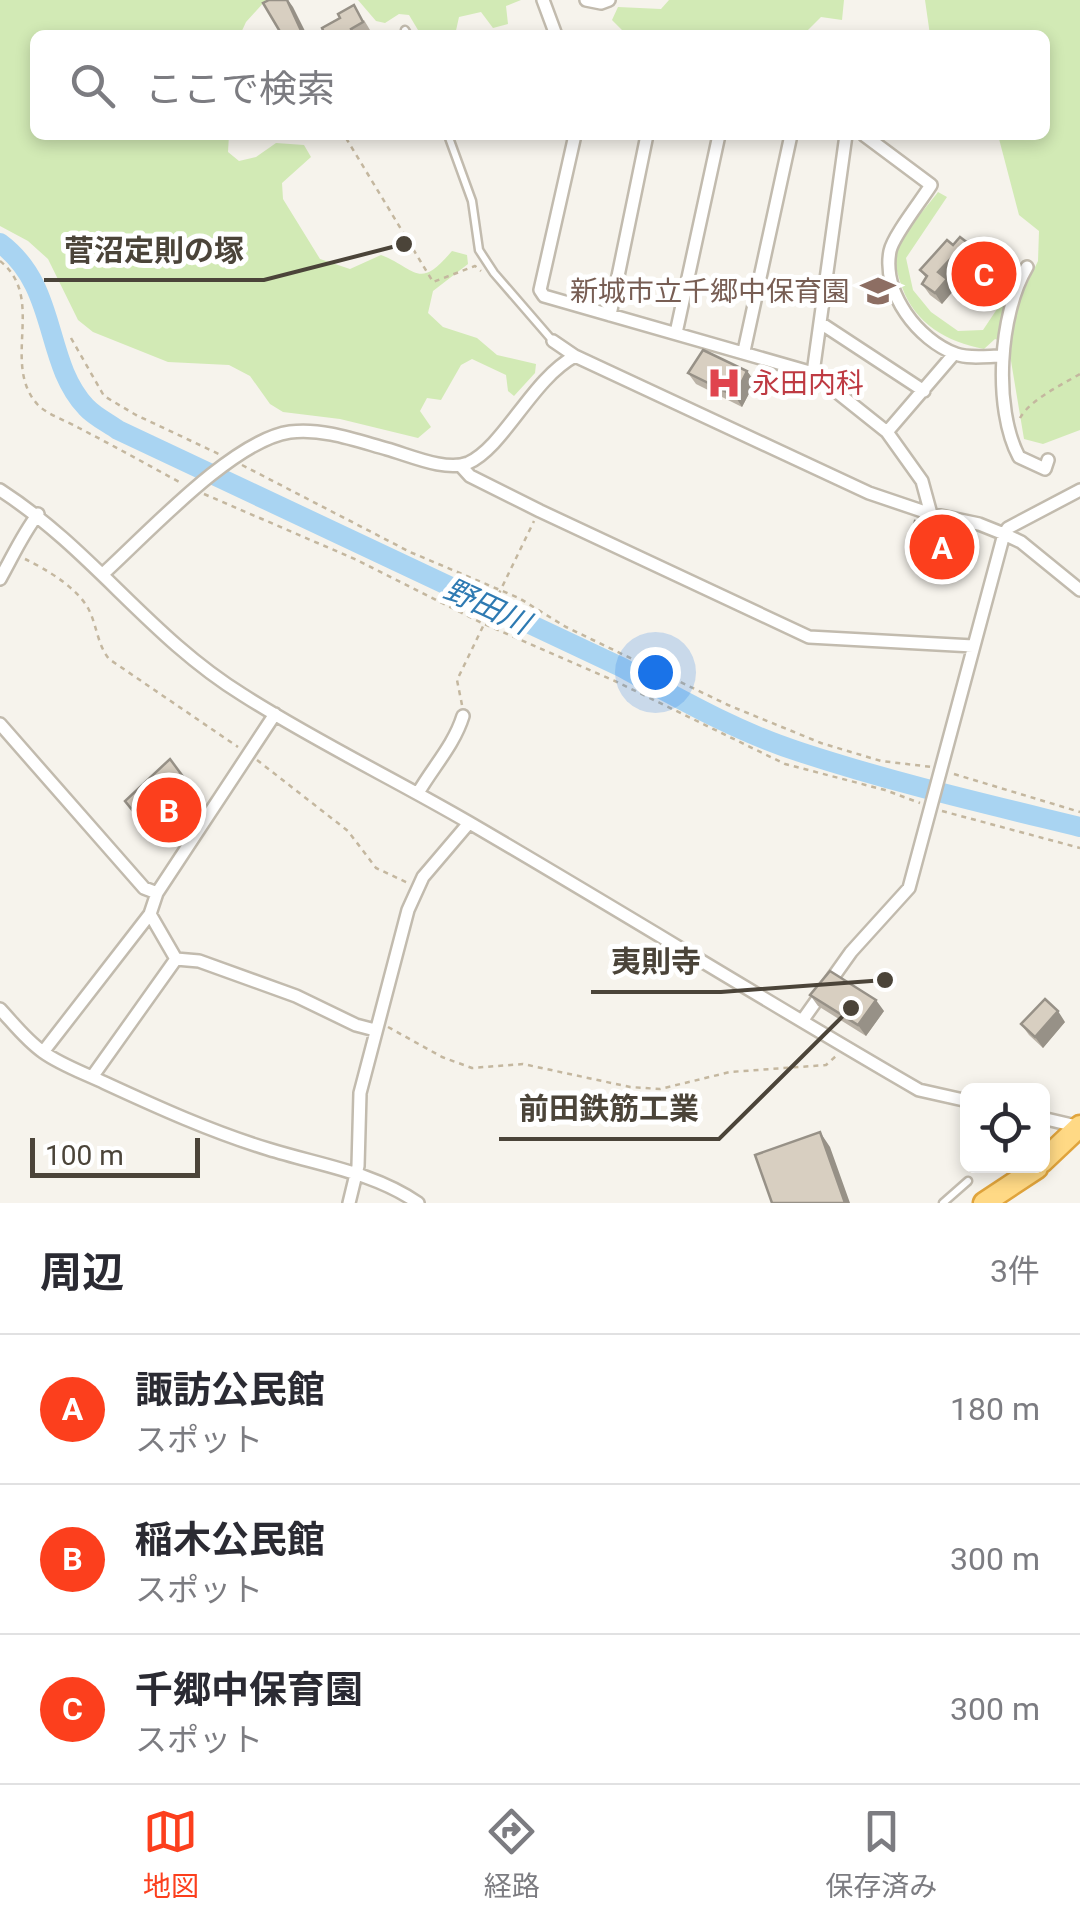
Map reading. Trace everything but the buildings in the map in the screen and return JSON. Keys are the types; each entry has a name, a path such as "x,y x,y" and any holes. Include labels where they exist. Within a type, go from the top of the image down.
{"highway":[{"path":"1050,1155 1080,1126"},
{"path":"984,1203 1027,1173"},
{"path":"1000,1203 1031,1173"}],"street":[{"path":"543,0 554,30"},
{"path":"586,0 609,0"},
{"path":"574,140 540,290 544,296 814,372 887,432 922,481 930,514"},
{"path":"610,315 646,140"},
{"path":"676,332 718,140"},
{"path":"744,350 790,140"},
{"path":"814,372 845,140"},
{"path":"871,140 930,185 890,252 890,279 911,320 954,354 1002,356"},
{"path":"1026,267 1011,298 1002,356 1004,394 1019,457 1045,468 1048,460"},
{"path":"822,324 924,391"},
{"path":"553,341 575,356 869,493 1004,534 1020,542 1080,590"},
{"path":"887,432 954,354"},
{"path":"104,573 198,487 253,447 288,432 322,432 439,463 471,462 550,373 575,356"},
{"path":"460,465 470,476 540,511 808,637 974,646"},
{"path":"0,490 38,514 104,573 184,654 241,695 418,793 919,1090 960,1099"},
{"path":"802,1022 851,952 909,888 1004,534 1008,528 1080,490"},
{"path":"0,579 18,541 38,514"},
{"path":"43,1052 150,914 156,893 275,714"},
{"path":"418,793 434,764 451,746 463,716"},
{"path":"0,724 144,888 156,893"},
{"path":"348,1203 357,1174 360,1094 417,888 469,823"},
{"path":"150,914 176,960"},
{"path":"176,960 199,961 296,996 356,1026 376,1026"},
{"path":"92,1077 176,960"},
{"path":"0,1008 25,1038 43,1052 92,1077 268,1149 329,1163 378,1181 418,1203"},
{"path":"1050,1120 1080,1126"}],"lane":[{"path":"450,140 472,202 479,250 553,341"},
{"path":"943,1203 968,1181"}],"path":[{"path":"347,140 433,282 475,266 489,278"},
{"path":"0,261 12,270 22,298 23,328 18,353 23,382 39,407 484,624 617,682 785,764 1080,848"},
{"path":"71,338 104,396 136,415 410,552 498,593 519,598 566,627 728,705 806,737 881,761 1080,812"},
{"path":"1012,433 1025,410 1038,398 1056,392 1080,374"},
{"path":"463,716 457,680 540,511"},
{"path":"15,554 38,566 83,601 102,650 110,659 248,754 348,831 376,868 417,888"},
{"path":"376,1026 472,1068 522,1064 589,1080 660,1089 730,1072 826,1065 846,1048"}],"green space":[{"path":"0,0 266,0 242,30 30,30 30,140 229,140 228,152 239,161 256,157 276,143 304,145 311,157 282,183 283,199 320,259 350,269 381,255 424,274 452,251 467,255 468,264 433,291 428,313 443,327 477,338 497,355 536,364 535,373 514,396 508,391 506,375 472,359 461,365 441,400 427,398 420,411 431,427 418,438 340,419 283,412 270,404 250,376 229,365 168,362 93,332 78,320 48,259 28,241 0,226"},
{"path":"358,0 521,0 506,6 508,24 493,28 481,12 459,17 456,30 418,30 409,15 399,14 385,23 376,21"},
{"path":"669,0 844,0 842,20 821,17 808,30 622,30 612,20 618,7 661,9"},
{"path":"925,0 1080,0 1080,430 1043,444 1024,439 1008,343 995,339 984,349 957,342 934,329 908,300 896,258 904,235 938,192 947,197 906,258 913,290 931,312 958,331 983,330 999,306 1019,300 1038,261 1039,231 1019,215 999,140 1050,140 1050,30 929,30"}],"waterway":[{"name":"野田川","path":"0,243 32,281 72,389 89,410 118,430 621,667 753,735 869,773 1080,827"}],"place":[{"name":"菅沼定則の塚","path":"404,244"},
{"name":"千郷中保育園","path":"984,274"},
{"name":"新城市立千郷中保育園","path":"878,291"},
{"name":"永田内科","path":"724,383"},
{"name":"諏訪公民館","path":"942,547"},
{"name":"稲木公民館","path":"169,810"},
{"name":"夷則寺","path":"885,980"},
{"name":"前田鉄筋工業","path":"851,1008"}]}
